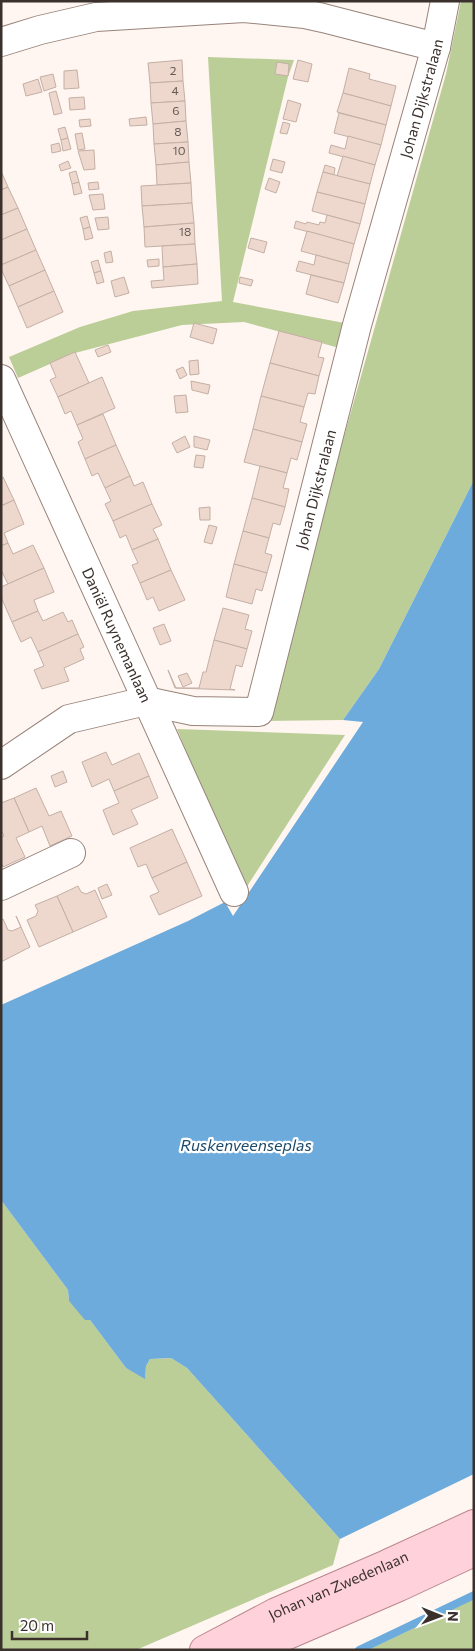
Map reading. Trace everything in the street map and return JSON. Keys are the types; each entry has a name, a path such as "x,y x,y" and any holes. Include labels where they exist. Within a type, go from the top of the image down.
{"main road":[{"name":"Johan van Zwedenlaan","path":"204,1650 276,1612 474,1524"},
{"name":"Johan van Zwedenlaan","path":"236,1650 288,1635 474,1552"}],"street":[{"name":"Johan Dijkstralaan","path":"1,765 69,719 146,701 193,711 259,712 357,325 436,47 445,1"},
{"path":"1,42 40,30 96,17 242,5 305,14 436,47"},
{"name":"Daniël Ruynemanlaan","path":"1,379 234,892"},
{"path":"1,886 71,853"}],"green space":[{"path":"461,1 474,1 474,480 379,669 343,720 264,721 446,74"},
{"path":"208,57 294,60 288,77 233,302 350,324 343,349 244,322 182,325 75,353 18,378 9,357 80,327 133,311 222,301"},
{"path":"177,729 345,735 244,891"},
{"path":"1,1200 68,1290 69,1301 90,1320 126,1368 145,1378 146,1366 150,1359 171,1358 187,1368 340,1539 333,1565 136,1650 1,1650"},
{"path":"474,1599 474,1650 368,1650"}],"water":[{"name":"Ruskenveenseplas","path":"474,480 474,1474 340,1539 187,1368 171,1358 150,1359 146,1366 145,1379 126,1368 90,1320 85,1320 69,1301 68,1290 1,1200 1,1005 188,921 225,902 233,916 363,722 343,720 379,669"}],"building":[{"path":"182,60 183,81 150,83 148,63"},
{"path":"298,60 312,64 308,82 293,79"},
{"path":"277,62 289,64 288,76 275,74"},
{"path":"349,68 370,74 369,79 396,86 391,106 343,93"},
{"path":"77,70 79,88 64,89 64,71"},
{"path":"53,74 56,87 44,91 40,77"},
{"path":"38,79 42,92 26,96 23,84"},
{"path":"183,81 185,101 151,103 150,83"},
{"path":"56,91 62,113 54,115 49,93"},
{"path":"343,93 391,106 386,125 337,112"},
{"path":"84,97 85,109 70,110 69,98"},
{"path":"288,100 301,104 296,122 283,119"},
{"path":"185,101 186,121 153,124 151,103"},
{"path":"339,113 386,125 381,145 334,133"},
{"path":"146,117 147,125 130,126 129,119"},
{"path":"90,119 91,126 80,127 79,120"},
{"path":"186,121 188,142 154,144 153,124"},
{"path":"283,122 290,124 287,134 280,133"},
{"path":"65,127 68,138 61,140 58,129"},
{"path":"82,133 85,149 78,150 75,134"},
{"path":"348,136 381,145 375,165 329,153 331,145 345,149"},
{"path":"68,138 71,149 63,151 61,140"},
{"path":"188,142 189,162 156,165 154,144"},
{"path":"59,143 61,151 52,153 51,145"},
{"path":"94,150 95,169 84,170 78,151"},
{"path":"343,156 375,165 370,184 337,176"},
{"path":"273,159 285,162 282,173 270,170"},
{"path":"68,161 71,168 61,171 59,165"},
{"path":"189,162 191,183 157,185 156,165"},
{"path":"325,165 335,168 334,175 323,172"},
{"path":"1,171 8,187 1,190"},
{"path":"76,171 79,182 72,184 69,173"},
{"path":"323,172 370,184 365,204 317,192"},
{"path":"269,178 280,182 276,193 265,189"},
{"path":"79,182 82,193 74,195 72,184"},
{"path":"98,182 99,189 89,190 88,183"},
{"path":"191,183 192,203 142,206 141,186"},
{"path":"8,187 18,208 1,215 1,190"},
{"path":"317,192 365,204 360,224 312,211"},
{"path":"103,194 105,209 93,210 89,195"},
{"path":"192,203 194,223 144,227 142,206"},
{"path":"18,208 27,229 1,240 1,215"},
{"path":"327,215 360,224 354,244 294,228 296,221 319,225 320,222 325,223"},
{"path":"87,216 90,227 83,229 80,218"},
{"path":"108,217 109,229 98,230 95,218"},
{"path":"194,223 195,244 145,247 144,227"},
{"path":"90,227 93,238 85,240 83,229"},
{"path":"27,229 36,250 1,265 1,240"},
{"path":"307,231 354,244 349,264 301,251"},
{"path":"251,238 267,242 264,253 248,248"},
{"path":"195,244 197,264 163,267 162,246"},
{"path":"36,250 45,270 9,286 1,265"},
{"path":"111,251 113,262 106,263 104,253"},
{"path":"316,255 349,264 344,283 296,271 299,261 314,265"},
{"path":"159,259 159,266 148,267 147,260"},
{"path":"98,260 101,271 94,273 91,262"},
{"path":"197,264 198,284 152,288 151,281 164,280 163,267"},
{"path":"45,270 54,291 18,307 9,286"},
{"path":"101,271 104,282 97,284 94,273"},
{"path":"311,275 344,283 338,303 306,294"},
{"path":"124,277 129,293 115,297 111,281"},
{"path":"240,277 253,280 251,286 239,283"},
{"path":"54,291 63,312 27,328 18,307"},
{"path":"194,323 217,329 213,344 190,337"},
{"path":"279,331 322,342 318,357 324,358 319,376 270,363"},
{"path":"108,345 111,352 98,357 95,350"},
{"path":"75,352 89,383 58,397 50,380 56,377 50,363"},
{"path":"198,360 199,374 190,375 189,361"},
{"path":"270,363 319,376 315,394 308,393 304,407 261,396"},
{"path":"183,367 187,375 180,379 176,370"},
{"path":"102,377 115,408 77,425 71,411 65,414 58,397"},
{"path":"191,381 210,385 208,394 192,390"},
{"path":"186,395 188,412 176,413 174,396"},
{"path":"261,396 304,407 300,422 307,424 302,442 253,429"},
{"path":"103,414 116,445 85,459 78,442 83,439 77,425"},
{"path":"253,429 302,442 297,460 291,458 287,473 244,462"},
{"path":"185,436 190,447 177,453 172,443"},
{"path":"194,436 210,440 207,450 194,447"},
{"path":"116,445 130,476 105,488 98,473 92,476 85,459"},
{"path":"196,455 205,456 203,468 194,467"},
{"path":"260,466 287,473 283,488 289,489 285,507 252,498"},
{"path":"130,476 134,486 143,482 152,504 113,521 105,504 111,501 105,488"},
{"path":"3,477 14,500 1,506 1,478"},
{"path":"252,498 285,507 280,525 273,523 269,538 243,531"},
{"path":"14,500 24,524 4,533 8,543 1,546 1,506"},
{"path":"152,504 162,525 153,529 158,539 132,550 126,535 120,538 113,521"},
{"path":"210,507 210,520 200,520 199,508"},
{"path":"209,525 217,527 212,544 204,542"},
{"path":"243,531 269,538 265,553 272,555 267,573 234,564"},
{"path":"158,539 171,570 140,583 132,565 138,563 132,550"},
{"path":"8,543 13,554 33,545 44,568 8,584 1,570 1,546"},
{"path":"234,564 267,573 262,591 256,589 252,604 226,597"},
{"path":"44,568 54,592 34,600 38,611 12,622 1,597 1,587"},
{"path":"171,570 185,600 159,611 153,597 147,600 140,583"},
{"path":"223,608 249,615 245,629 252,631 247,649 214,640"},
{"path":"38,611 43,621 63,612 68,622 72,620 78,634 38,652 31,637 21,642 12,622"},
{"path":"164,624 171,641 160,645 153,628"},
{"path":"78,634 84,647 80,649 84,659 64,668 69,681 42,689 34,670 44,666 38,652"},
{"path":"214,640 247,649 242,667 236,665 230,689 235,690 175,688 168,670 176,688 199,688 203,672 206,672"},
{"path":"187,673 192,683 183,687 178,676"},
{"path":"106,752 112,765 139,753 149,776 114,791 109,779 92,787 82,762"},
{"path":"63,771 67,782 55,787 51,776"},
{"path":"149,776 158,798 131,810 138,824 113,835 103,810 119,803 114,791"},
{"path":"36,788 49,816 61,811 72,836 50,846 42,826 29,832 14,798"},
{"path":"14,798 29,832 16,838 25,857 3,867 1,862 1,837 4,836 1,830 1,803"},
{"path":"172,829 187,862 152,878 146,864 138,867 130,848"},
{"path":"187,862 202,896 159,915 150,896 159,892 152,878"},
{"path":"107,884 112,895 102,899 98,888"},
{"path":"78,886 81,892 86,894 95,890 107,917 73,932 57,896"},
{"path":"57,896 73,932 39,947 27,920 36,916 38,911 35,905"},
{"path":"3,919 8,930 12,931 21,927 30,947 1,962 1,920"}],"waterway":[{"path":"359,1650 474,1595"}]}
